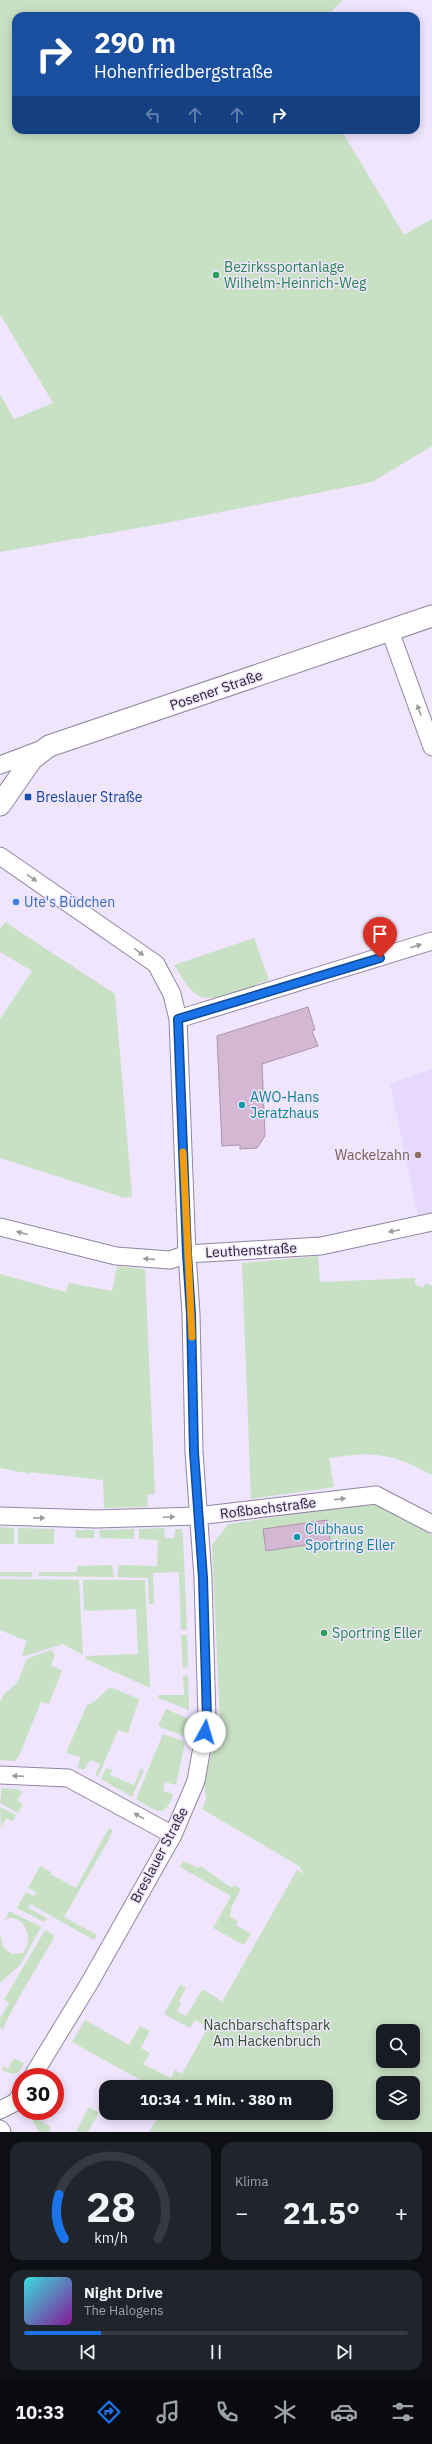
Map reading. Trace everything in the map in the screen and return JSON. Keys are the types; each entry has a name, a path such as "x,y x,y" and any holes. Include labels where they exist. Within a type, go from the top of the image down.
{"street":[{"name":"Posener Straße","path":"0,765 49,746 432,616"},
{"path":"390,631 432,747"},
{"path":"0,804 32,759 49,746"},
{"name":"Breslauer Straße","path":"0,856 156,964 172,994 178,1019 187,1254 191,1314 197,1516 203,1578 207,1719 196,1781 173,1835 90,1982 37,2068"},
{"path":"178,1019 432,942"},
{"name":"Leuthenstraße","path":"0,1227 116,1256 170,1260 187,1254 317,1247 432,1222"},
{"name":"Roßbachstraße","path":"0,1516 96,1519 197,1516 376,1495 432,1524"},
{"path":"0,1774 68,1778 173,1835"},
{"path":"0,2110 12,2104"}],"shaded area":[{"name":"Wackelzahn","path":"432,1069 432,1213 418,1217 390,1084"}],"green space":[{"name":"Bezirkssportanlage Wilhelm-Heinrich-Weg","path":"0,0 343,0 331,12 12,12 12,134 343,134 404,235 432,219 432,446 372,482 161,524 0,552 0,394 14,419 53,403 0,314"},
{"path":"5,922 115,994 132,1196 125,1198 0,1158 0,1019 32,971 0,952 0,929"},
{"path":"254,938 269,980 232,994 212,998 197,995 187,985 174,965"},
{"path":"318,1256 320,1282 415,1278 415,1284 423,1288 426,1283 432,1286 432,1475 405,1462 382,1456 358,1455 329,1458 334,1487 251,1499 242,1263"},
{"path":"117,1266 145,1269 155,1494 147,1495 148,1507 104,1508 103,1480 30,1472 30,1474 0,1468 0,1274 66,1292 69,1283 112,1291"},
{"name":"Nachbarschaftspark Am Hackenbruch","path":"374,1503 432,1535 432,2132 149,2132 156,2120 333,2120 333,2080 140,2080 72,2042 85,2020 129,2045 140,2026 150,2031 141,2048 150,2053 143,2064 171,2078 175,2070 182,2074 208,2027 195,2020 190,2028 164,2014 180,1985 186,1988 179,2001 181,2003 177,2011 186,2016 203,1989 222,2002 297,1870 304,1874 299,1866 202,1809 206,1799 204,1782 220,1722 212,1545 228,1524"},
{"path":"0,1527 14,1528 14,1544 0,1544"},
{"path":"18,1528 54,1529 54,1544 18,1544"},
{"path":"164,1528 165,1538 174,1538 175,1529 181,1529 183,1534 187,1630 181,1630 179,1572 153,1573 154,1604 149,1604 148,1578 117,1577 119,1565 157,1566 158,1540 139,1539 139,1529"},
{"path":"134,1529 134,1539 100,1538 99,1530"},
{"path":"76,1530 94,1530 94,1538 75,1538"},
{"path":"112,1565 114,1577 39,1576 39,1572 77,1572 77,1566"},
{"path":"0,1572 32,1572 31,1577 0,1576"},
{"path":"0,1579 79,1580 83,1655 63,1644 25,1656 22,1655 27,1641 0,1630"},
{"path":"83,1580 145,1580 150,1688 86,1659 86,1656 138,1654 136,1609 84,1611"},
{"path":"181,1635 187,1635 188,1667 183,1668"},
{"path":"53,1649 52,1652 55,1654 51,1666 62,1670 49,1704 41,1702 18,1758 14,1761 0,1760 0,1702 4,1694 17,1683 27,1659"},
{"path":"188,1675 189,1710 158,1698 158,1695 184,1695 183,1676"},
{"path":"110,1687 139,1699 128,1733 118,1730 98,1777 95,1775 100,1764 90,1760 84,1770 78,1768 80,1757 66,1753 87,1705 94,1702"},
{"path":"166,1709 188,1719 186,1737 158,1726"},
{"path":"163,1734 185,1742 176,1785 165,1782 163,1791 173,1794 170,1802 167,1808 159,1811 136,1799"},
{"path":"106,1768 112,1770 110,1775 134,1785 141,1768 144,1770 132,1797 101,1779"},
{"path":"2,1788 17,1789 22,1792 17,1800 23,1804 18,1813 0,1803"},
{"path":"0,1807 16,1815 13,1821 6,1818 1,1828"},
{"path":"109,1828 113,1830 108,1841 64,1917 97,1935 94,1940 30,1904 28,1908 47,1918 44,1922 17,1908 26,1892 35,1896 36,1892 28,1888 40,1866 51,1872 50,1874 76,1888"},
{"path":"183,1861 198,1868 200,1866 232,1888 234,1885 241,1889 230,1910 232,1911 229,1916 238,1921 236,1925 251,1934 244,1945 213,1928 231,1896 180,1867"},
{"path":"9,1911 41,1927 20,1965 0,1983 0,1933 3,1947 12,1954 23,1953 28,1942 28,1936 24,1925 19,1921 14,1918 8,1918 4,1923"},
{"path":"45,1930 53,1934 54,1938 8,2017 3,2029 0,2027 0,2018 9,2003 4,2000"},
{"path":"14,2058 24,2063 21,2068 12,2068 12,2074 2,2070 3,2066 8,2069"},
{"path":"89,2107 99,2112 88,2132 76,2132"},
{"path":"33,2120 39,2120 51,2127 49,2132 39,2132"}],"building":[{"name":"AWO-Hans Jeratzhaus","path":"308,1007 315,1030 312,1031 318,1046 262,1064 265,1136 257,1148 240,1149 240,1145 222,1146 217,1036"},
{"name":"Clubhaus Sportring Eller","path":"327,1520 331,1547 306,1550 305,1545 266,1551 263,1529"}],"slow traffic":[{"path":"183,1152 192,1337"}],"place":[{"name":"Bezirkssportanlage Wilhelm-Heinrich-Weg","path":"216,275"},
{"name":"Breslauer Straße","path":"28,797"},
{"name":"Ute's Büdchen","path":"16,902"},
{"name":"AWO-Hans Jeratzhaus","path":"242,1105"},
{"name":"Wackelzahn","path":"418,1155"},
{"name":"Clubhaus Sportring Eller","path":"297,1537"},
{"name":"Sportring Eller","path":"324,1633"}],"route":[{"path":"205,1732 207,1719 203,1578 197,1516 194,1452 191,1314 187,1254 178,1019 380,958"}]}
